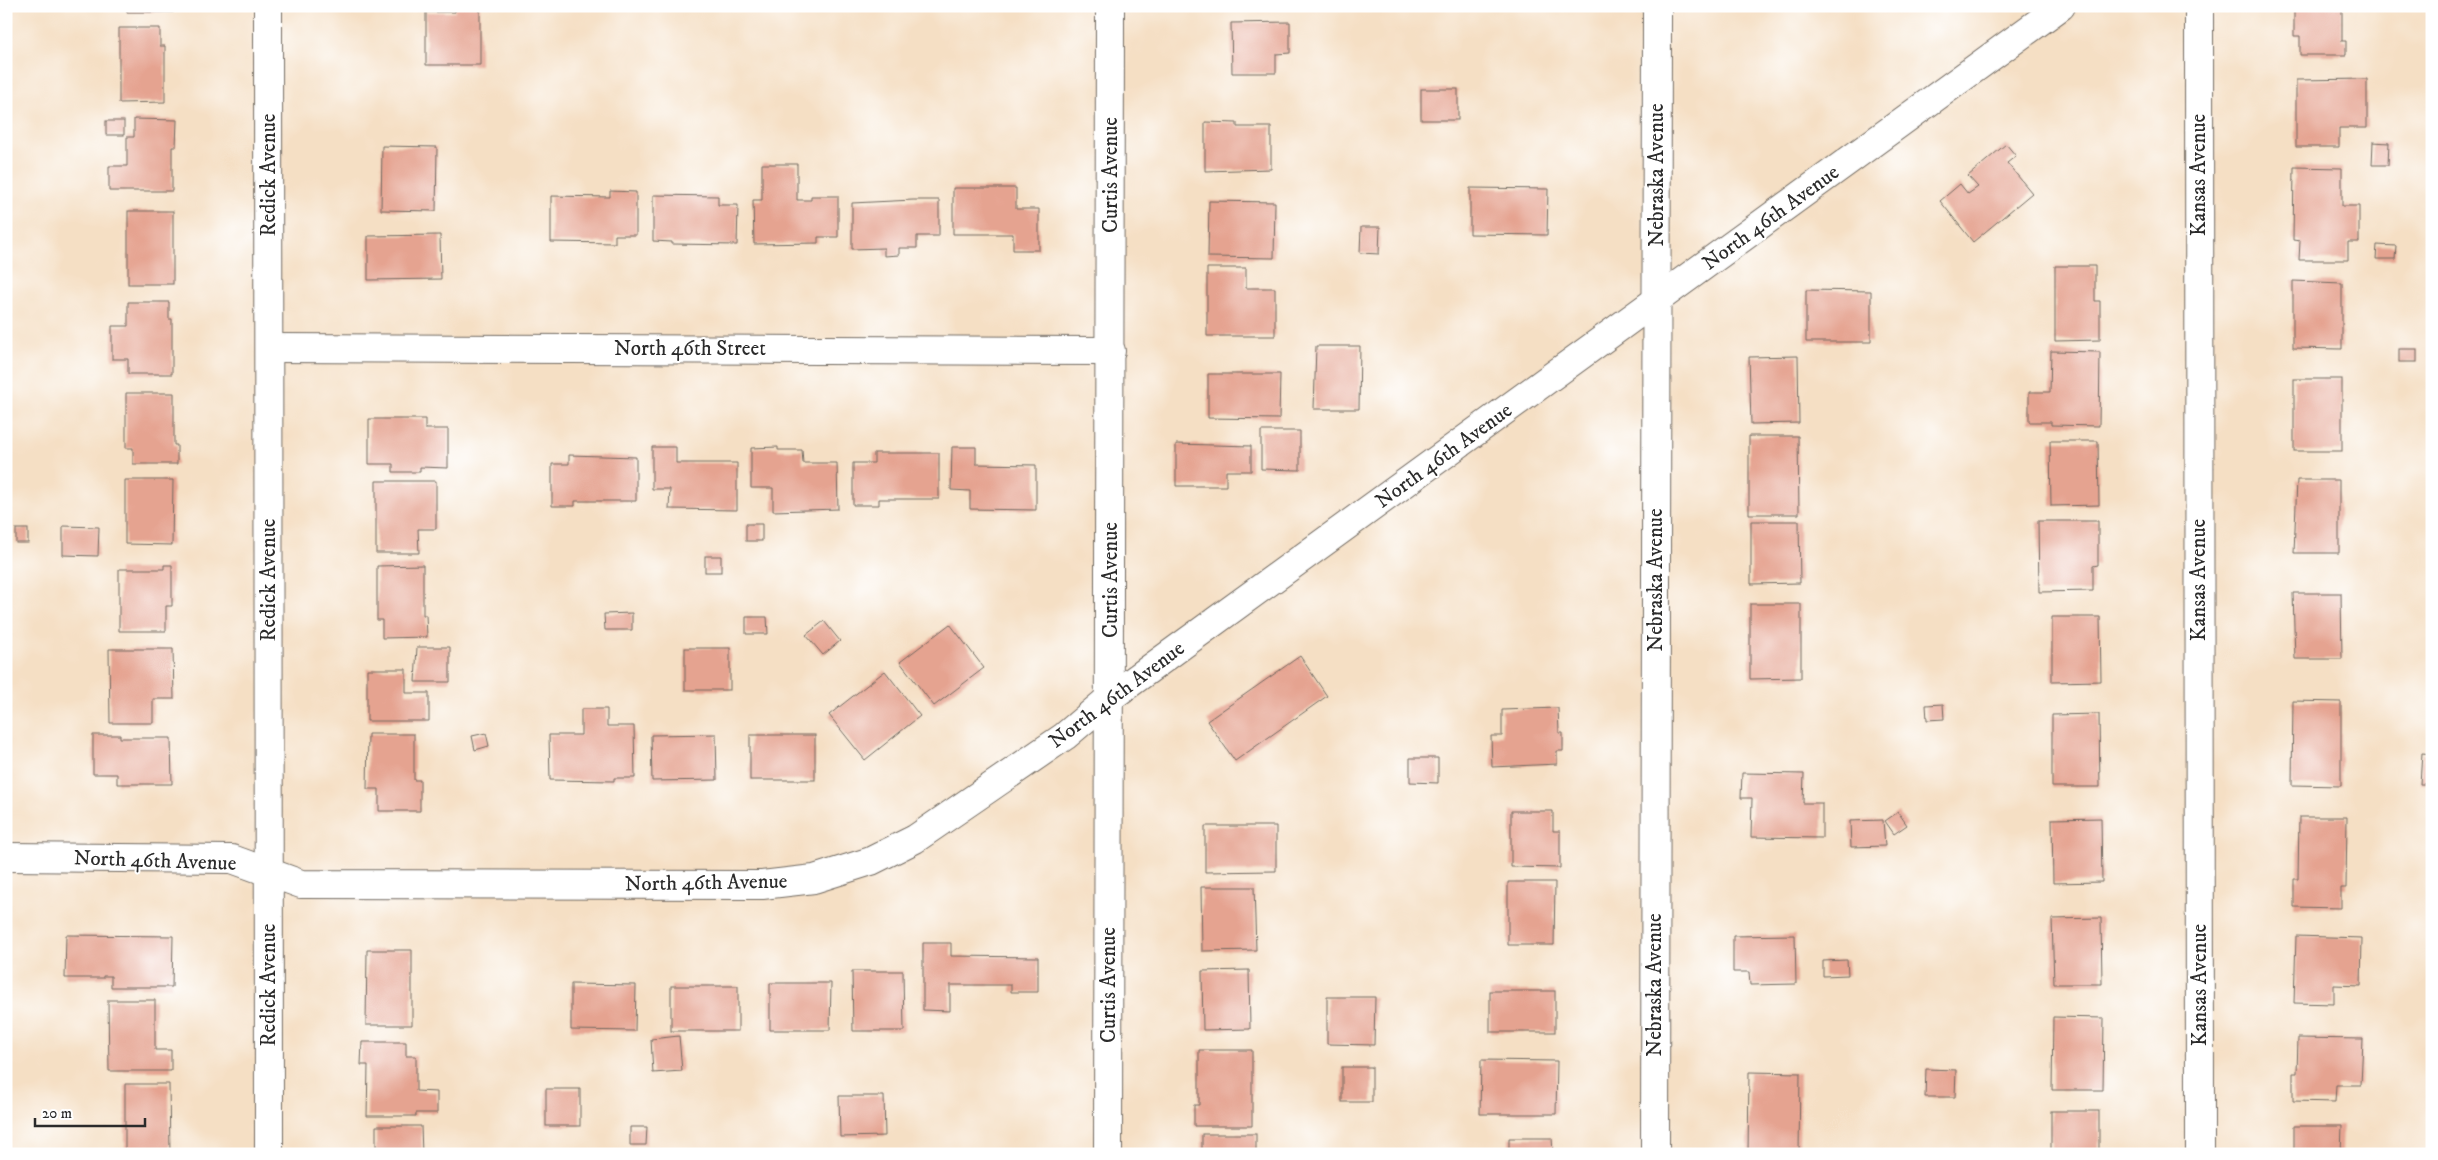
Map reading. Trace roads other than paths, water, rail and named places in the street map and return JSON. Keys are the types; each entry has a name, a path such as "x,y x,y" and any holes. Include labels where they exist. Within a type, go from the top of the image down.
{"street":[{"name":"Redick Avenue","path":"268,6 270,348 269,1154"},
{"name":"Curtis Avenue","path":"1108,1154 1111,351 1110,6"},
{"name":"Nebraska Avenue","path":"1655,1154 1657,6"},
{"name":"North 46th Avenue","path":"6,857 232,859 301,884 762,885 814,879 871,861 915,838 1065,736 1110,697 1657,302 2062,6"},
{"name":"Kansas Avenue","path":"2199,6 2200,1154"},
{"name":"North 46th Street","path":"270,348 1111,351"}]}
